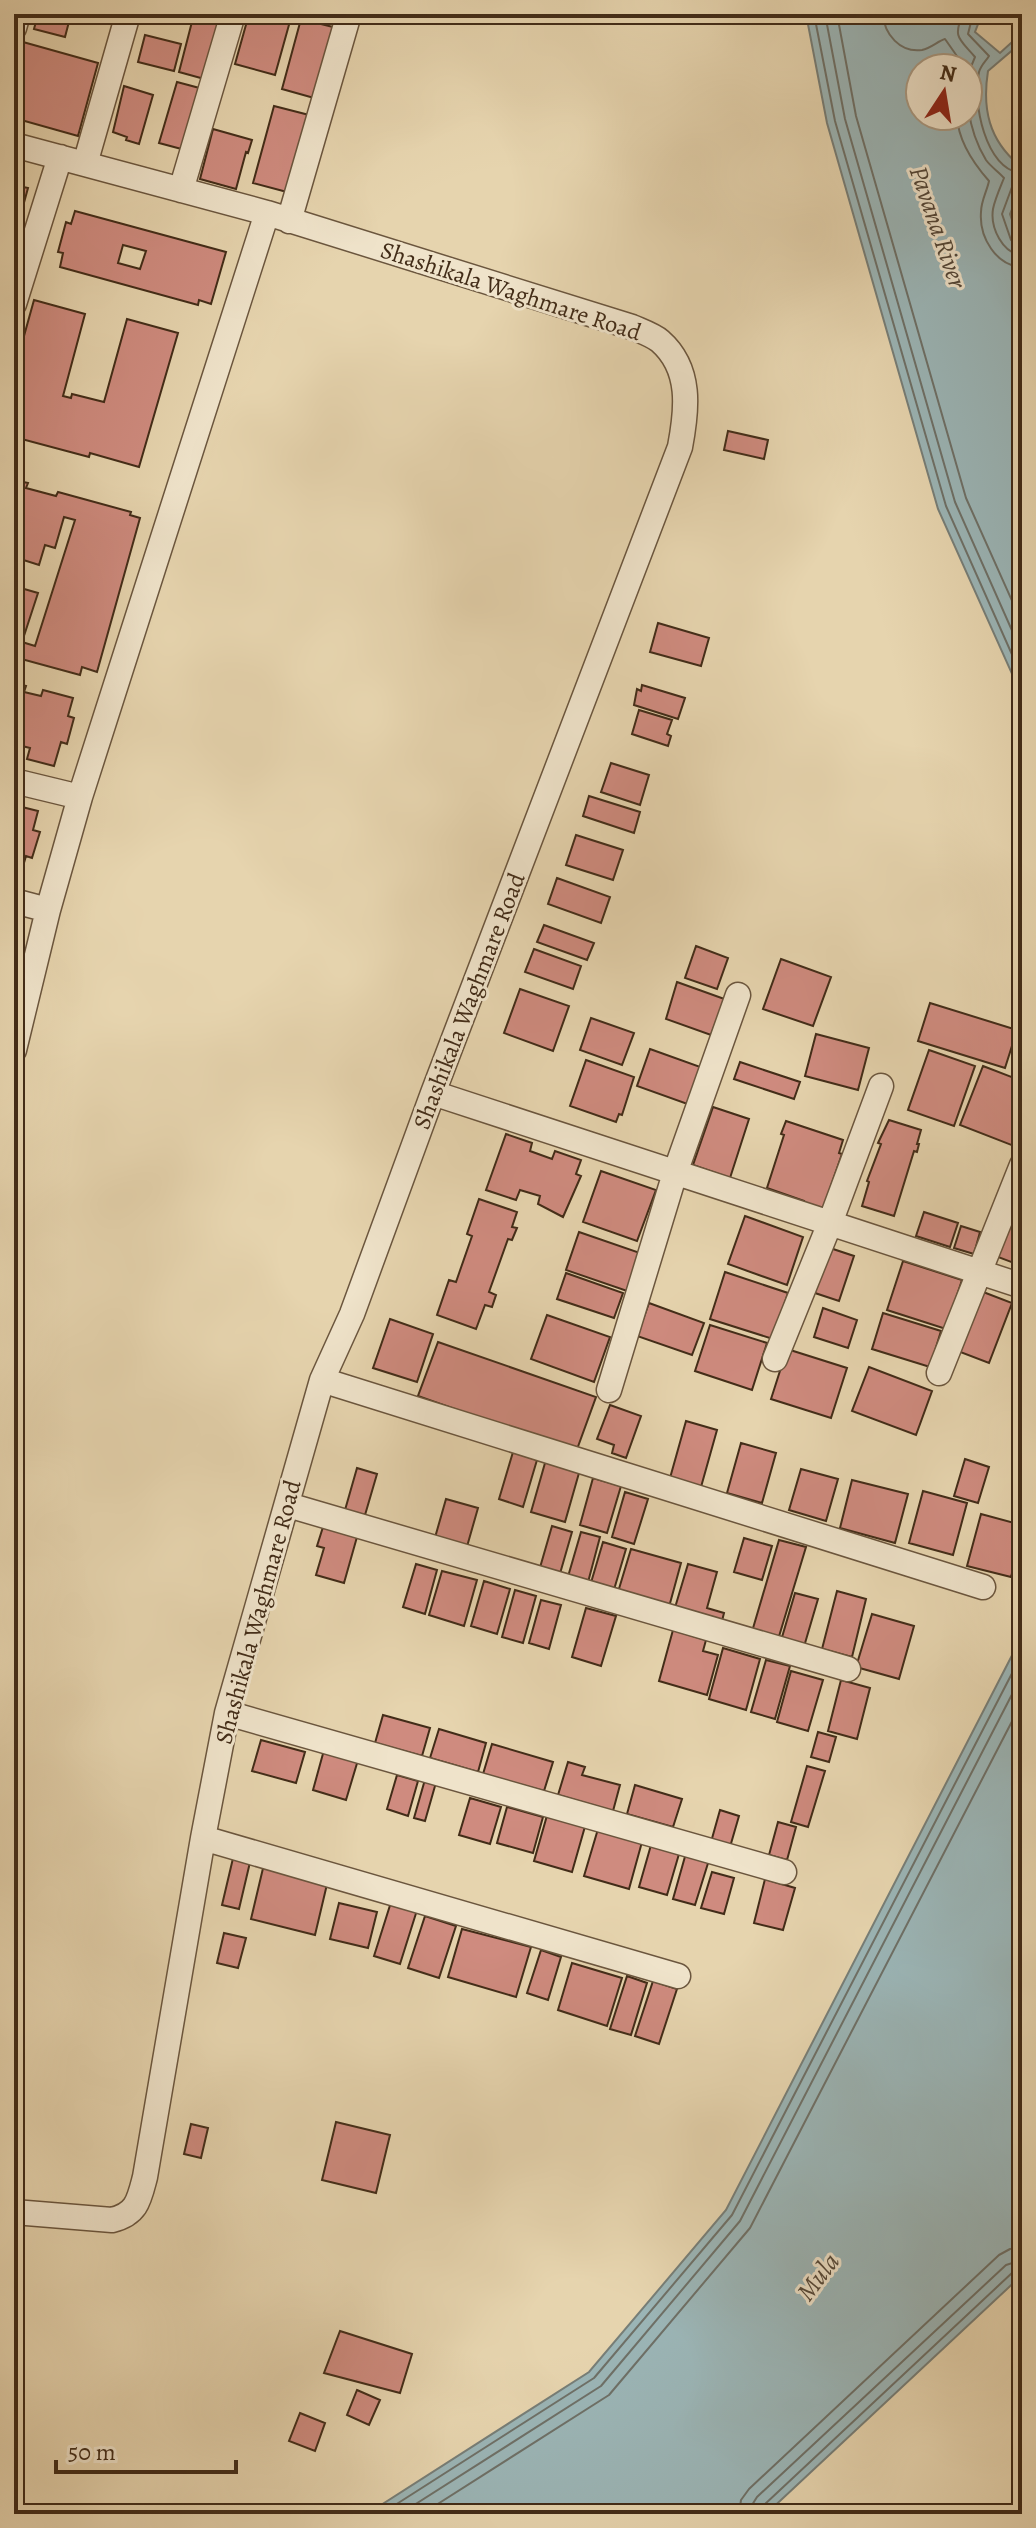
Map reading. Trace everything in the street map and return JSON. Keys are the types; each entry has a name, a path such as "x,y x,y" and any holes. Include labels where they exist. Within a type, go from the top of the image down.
{"street":[{"path":"14,28 18,14"},
{"path":"85,164 128,14"},
{"path":"181,190 233,14"},
{"path":"14,1050 48,910 80,797 349,14"},
{"name":"Shashikala Waghmare Road","path":"14,145 278,217 632,327 659,340 674,358 683,377 687,406 680,447 433,1093 352,1314 322,1380 227,1713 139,2200 127,2216 112,2220 14,2212"},
{"path":"14,304 19,271 60,157"},
{"path":"14,781 80,797"},
{"path":"14,901 48,910"},
{"path":"609,1390 675,1173 738,995"},
{"path":"775,1359 881,1086"},
{"path":"433,1093 1022,1286"},
{"path":"939,1373 1022,1165"},
{"path":"322,1380 983,1587"},
{"path":"288,1505 848,1669"},
{"path":"227,1713 784,1872"},
{"path":"203,1838 678,1976"}],"water":[{"name":"Pavana River","path":"806,14 911,14 917,21 921,14 982,14 975,32 1000,53 1022,33 1022,42 988,71 986,98 994,134 1009,155 1019,165 1022,164 1022,186 1010,214 1022,249 1022,696 938,509 827,123"},
{"name":"Mula","path":"1022,1636 1022,2275 766,2514 367,2514 589,2372 726,2210"}],"building":[{"path":"38,14 71,14 65,37 34,29"},
{"path":"194,14 225,14 208,80 179,72"},
{"path":"249,14 292,14 275,75 235,64"},
{"path":"308,14 347,14 344,27 308,17"},
{"path":"301,19 333,27 314,98 282,89"},
{"path":"145,35 181,44 174,71 138,62"},
{"path":"23,42 98,63 78,136 14,118 14,74"},
{"path":"177,82 207,90 189,151 159,143"},
{"path":"124,86 153,95 139,144 113,132"},
{"path":"274,106 313,116 287,192 253,183"},
{"path":"213,129 252,140 236,189 200,179"},
{"path":"14,185 28,188 14,239"},
{"path":"75,211 226,252 211,304 199,300 198,305 60,267 63,253 58,252 66,222 71,224","holes":["123,245 146,251 140,269 118,263"]},
{"path":"34,300 85,314 63,396 71,398 72,394 104,402 127,319 178,333 139,467 14,437 14,372"},
{"path":"728,431 768,440 764,459 724,450"},
{"path":"14,480 28,483 26,488 56,496 58,492 131,512 130,515 140,518 97,672 82,667 80,675 14,657 14,586 38,593 22,642 35,646 75,520 64,517 55,548 45,545 39,565 14,557"},
{"path":"658,623 709,638 701,666 650,652"},
{"path":"14,683 26,686 24,692 41,696 43,690 73,698 68,716 74,718 67,744 61,742 54,766 27,759 30,748 14,744"},
{"path":"642,685 685,698 678,719 634,705 637,689 641,691"},
{"path":"639,710 672,720 667,734 671,736 668,746 632,734"},
{"path":"611,763 649,775 640,805 601,792"},
{"path":"589,796 640,812 634,833 583,816"},
{"path":"14,805 38,811 33,830 40,832 32,858 26,856 19,880 14,879"},
{"path":"576,835 623,850 613,880 566,865"},
{"path":"557,878 610,897 601,923 548,904"},
{"path":"544,925 594,943 587,960 537,942"},
{"path":"696,946 728,958 717,989 685,978"},
{"path":"534,949 581,966 573,989 525,972"},
{"path":"781,959 831,977 813,1026 763,1009"},
{"path":"677,982 730,1001 717,1019 711,1035 666,1019"},
{"path":"520,989 569,1006 553,1051 504,1033"},
{"path":"930,1003 1017,1030 1005,1068 918,1041"},
{"path":"591,1018 634,1033 622,1065 580,1050"},
{"path":"816,1034 869,1048 858,1090 805,1076"},
{"path":"650,1049 706,1069 693,1106 637,1086"},
{"path":"929,1050 975,1066 954,1126 908,1110"},
{"path":"586,1060 634,1077 622,1115 619,1114 616,1122 570,1106"},
{"path":"740,1062 800,1082 794,1099 734,1079"},
{"path":"983,1066 1022,1081 1022,1149 960,1125"},
{"path":"713,1107 749,1119 730,1178 693,1165"},
{"path":"889,1120 921,1130 917,1152 914,1151 894,1216 862,1206 867,1181 881,1144 878,1143"},
{"path":"786,1121 843,1140 839,1153 842,1154 822,1212 803,1206 804,1201 767,1188"},
{"path":"506,1134 532,1143 530,1151 552,1159 555,1151 581,1160 576,1174 581,1176 563,1217 538,1204 540,1196 520,1190 516,1200 486,1190"},
{"path":"601,1171 656,1190 637,1241 583,1222"},
{"path":"479,1199 517,1212 512,1227 517,1228 512,1240 508,1239 489,1292 496,1295 492,1307 485,1305 476,1329 437,1315 449,1280 456,1282 472,1236 467,1234"},
{"path":"1014,1211 1022,1213 1022,1266 998,1257"},
{"path":"924,1212 958,1223 950,1247 916,1236"},
{"path":"745,1216 803,1237 787,1285 728,1264"},
{"path":"961,1226 980,1232 974,1254 954,1248"},
{"path":"579,1232 643,1254 630,1292 566,1270"},
{"path":"827,1247 854,1256 839,1301 812,1292"},
{"path":"903,1261 962,1280 946,1329 887,1310"},
{"path":"725,1272 788,1293 773,1339 710,1319"},
{"path":"566,1273 623,1293 614,1318 557,1299"},
{"path":"978,1290 1012,1303 989,1363 955,1350"},
{"path":"649,1303 704,1323 692,1355 637,1336"},
{"path":"823,1308 857,1320 848,1348 814,1337"},
{"path":"883,1313 941,1331 930,1367 872,1349"},
{"path":"547,1315 610,1337 594,1382 531,1359"},
{"path":"390,1319 433,1334 417,1382 373,1368"},
{"path":"710,1325 767,1343 752,1390 695,1371"},
{"path":"438,1342 596,1397 576,1452 418,1396"},
{"path":"787,1349 847,1368 831,1418 771,1399"},
{"path":"869,1367 932,1391 916,1435 852,1411"},
{"path":"610,1405 641,1416 626,1458 612,1453 614,1445 597,1439"},
{"path":"686,1421 717,1430 701,1487 670,1478"},
{"path":"741,1443 776,1453 762,1503 727,1493"},
{"path":"513,1452 537,1460 523,1507 499,1499"},
{"path":"547,1456 581,1466 565,1522 531,1512"},
{"path":"965,1459 989,1467 978,1503 954,1496"},
{"path":"357,1468 377,1474 365,1515 345,1510"},
{"path":"801,1469 838,1479 826,1521 789,1510"},
{"path":"593,1478 621,1486 607,1533 580,1525"},
{"path":"852,1480 908,1494 895,1543 840,1528"},
{"path":"923,1491 967,1503 953,1555 909,1543"},
{"path":"625,1492 648,1499 634,1544 612,1537"},
{"path":"446,1499 478,1508 466,1550 434,1541"},
{"path":"981,1514 1022,1525 1011,1577 967,1566"},
{"path":"552,1526 572,1532 559,1577 539,1571"},
{"path":"323,1527 357,1537 344,1583 316,1575 324,1548 317,1546"},
{"path":"581,1532 600,1537 587,1586 567,1580"},
{"path":"744,1538 772,1546 762,1580 734,1572"},
{"path":"779,1540 806,1547 777,1643 751,1635"},
{"path":"603,1542 626,1549 613,1593 590,1586"},
{"path":"631,1549 681,1563 669,1607 618,1592"},
{"path":"416,1564 437,1570 425,1614 403,1607"},
{"path":"688,1564 717,1572 707,1608 724,1613 721,1625 674,1611"},
{"path":"442,1571 477,1580 464,1626 429,1615"},
{"path":"484,1581 510,1589 497,1634 471,1626"},
{"path":"515,1590 536,1596 523,1643 502,1637"},
{"path":"837,1591 866,1599 852,1657 822,1649"},
{"path":"795,1593 818,1599 803,1650 780,1644"},
{"path":"541,1600 561,1605 549,1649 529,1643"},
{"path":"586,1608 616,1616 601,1666 572,1657"},
{"path":"872,1614 914,1626 899,1679 856,1667"},
{"path":"673,1630 706,1640 703,1651 718,1655 707,1695 659,1681"},
{"path":"723,1648 760,1659 746,1710 709,1699"},
{"path":"766,1660 790,1666 775,1719 751,1712"},
{"path":"791,1671 823,1680 808,1731 777,1722"},
{"path":"841,1680 870,1688 857,1739 828,1731"},
{"path":"383,1715 430,1728 422,1756 375,1743"},
{"path":"439,1729 486,1743 478,1772 430,1758"},
{"path":"818,1732 836,1737 829,1762 811,1757"},
{"path":"261,1740 305,1752 296,1783 252,1771"},
{"path":"492,1744 553,1762 544,1791 483,1774"},
{"path":"324,1750 358,1760 346,1800 313,1790"},
{"path":"568,1762 585,1767 582,1775 620,1785 613,1811 558,1795"},
{"path":"807,1766 825,1771 808,1827 791,1822"},
{"path":"397,1775 418,1781 408,1816 387,1809"},
{"path":"426,1776 437,1779 425,1821 414,1818"},
{"path":"635,1785 682,1799 673,1827 627,1814"},
{"path":"470,1798 501,1807 490,1844 459,1835"},
{"path":"507,1807 543,1817 533,1853 497,1843"},
{"path":"720,1810 739,1816 730,1847 711,1842"},
{"path":"548,1812 586,1823 572,1872 534,1861"},
{"path":"778,1822 796,1827 787,1860 769,1855"},
{"path":"598,1829 642,1842 629,1889 584,1876"},
{"path":"651,1845 679,1854 667,1895 639,1887"},
{"path":"686,1853 709,1860 695,1905 673,1899"},
{"path":"234,1854 251,1858 239,1909 222,1905"},
{"path":"264,1864 328,1880 315,1935 251,1919"},
{"path":"712,1872 734,1878 724,1914 701,1908"},
{"path":"765,1879 795,1888 783,1930 754,1923"},
{"path":"392,1899 418,1907 400,1964 374,1956"},
{"path":"339,1903 377,1912 368,1948 330,1939"},
{"path":"425,1916 456,1926 439,1978 408,1968"},
{"path":"462,1929 531,1947 516,1997 448,1977"},
{"path":"224,1933 246,1938 238,1968 217,1963"},
{"path":"541,1950 561,1957 548,2000 527,1993"},
{"path":"572,1963 622,1978 607,2026 558,2010"},
{"path":"627,1976 647,1983 631,2035 610,2029"},
{"path":"653,1981 677,1989 659,2044 635,2036"},
{"path":"336,2122 390,2135 376,2193 322,2180"},
{"path":"191,2124 208,2128 201,2158 184,2154"},
{"path":"340,2331 412,2354 400,2393 324,2373"},
{"path":"357,2390 380,2400 369,2425 347,2415"},
{"path":"300,2413 325,2423 315,2451 289,2441"}]}
